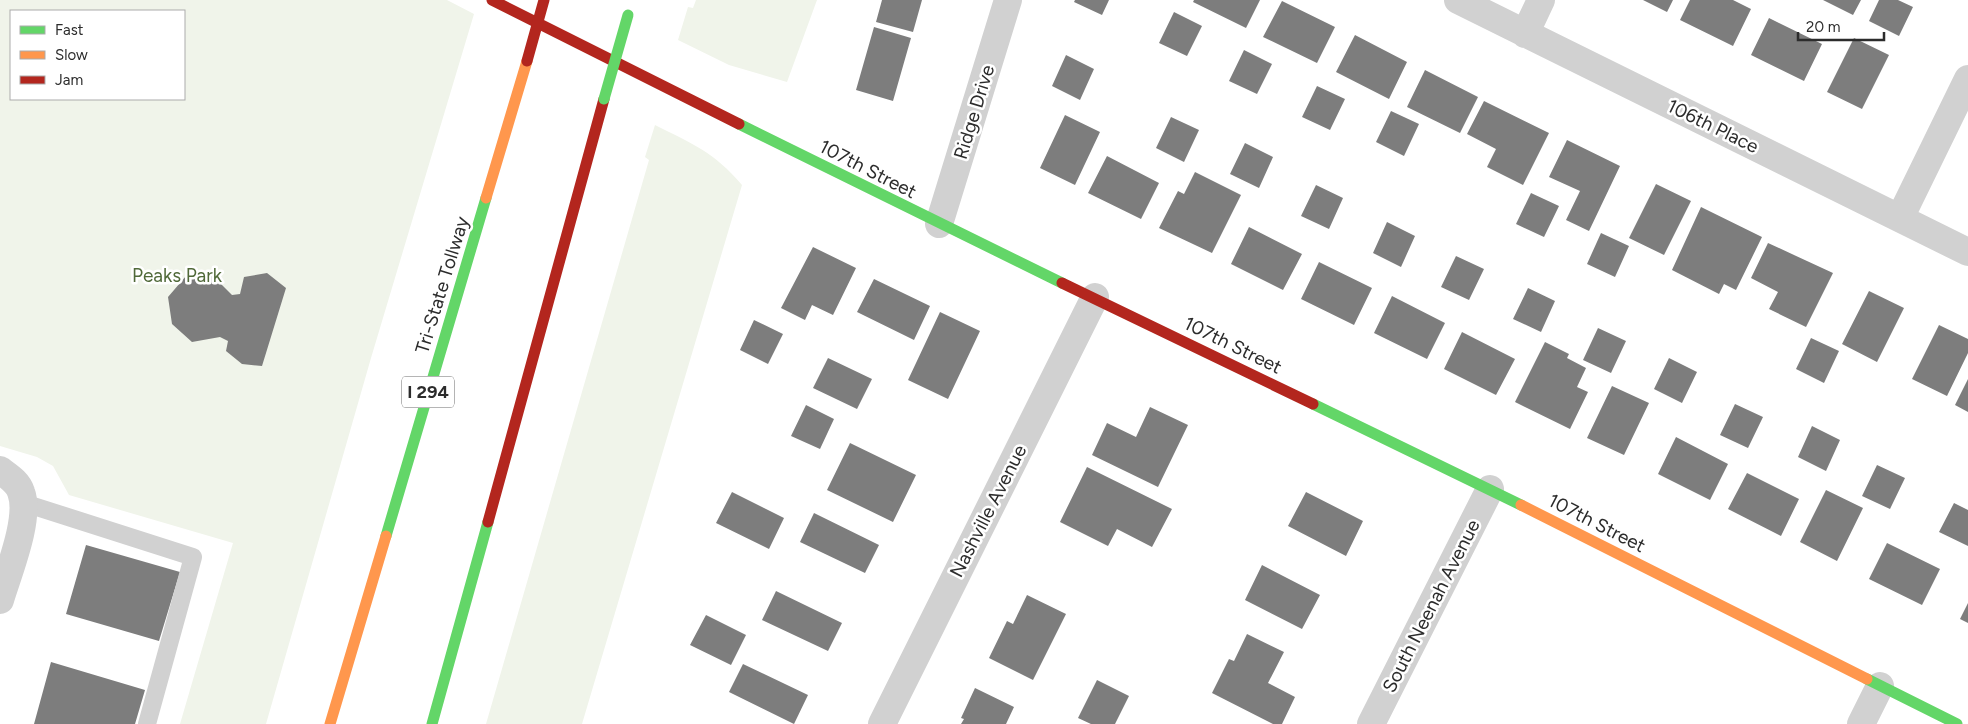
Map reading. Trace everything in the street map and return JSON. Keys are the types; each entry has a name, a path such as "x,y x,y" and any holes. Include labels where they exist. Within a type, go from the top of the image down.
{"main road":[{"name":"107th Street","path":"492,0 940,224 1095,297 1490,489 1957,724"},
{"name":"Tri-State Tollway","path":"330,724 544,0"},
{"path":"432,724 632,0"}],"street":[{"name":"Ridge Drive","path":"940,224 1008,0"},
{"name":"106th Place","path":"1458,0 1968,252"},
{"path":"1525,34 1541,0"},
{"path":"1900,218 1968,79"},
{"name":"Nashville Avenue","path":"882,724 1095,297"},
{"path":"0,470 12,478 22,497 21,526 0,600"},
{"name":"South Neenah Avenue","path":"1371,724 1490,489"},
{"path":"1861,724 1880,686"}],"lane":[{"path":"22,497 193,557 147,724"}],"green space":[{"name":"Peaks Park","path":"0,0 447,0 474,14 371,358 266,724 180,724 233,543 69,495 53,466 37,457 0,446"},
{"path":"696,0 817,0 787,82 729,65 678,40 688,7 693,8"},
{"path":"655,125 702,150 722,164 742,185 582,724 486,724 649,160 645,157"}],"building":[{"path":"882,0 922,0 913,32 876,22"},
{"path":"1075,0 1109,0 1102,15 1074,2"},
{"path":"1194,0 1260,0 1246,28 1193,2"},
{"path":"1643,0 1673,0 1667,12"},
{"path":"1690,0 1733,0 1751,9 1733,46 1680,20"},
{"path":"1823,0 1861,0 1853,15"},
{"path":"1879,0 1898,0 1913,7 1899,36 1869,21"},
{"path":"1282,1 1335,27 1317,63 1263,37"},
{"path":"1174,12 1202,26 1187,56 1159,43"},
{"path":"1769,18 1822,44 1804,81 1751,55"},
{"path":"874,27 911,38 893,101 856,90"},
{"path":"1355,35 1407,62 1389,99 1336,72"},
{"path":"1854,38 1889,55 1862,109 1827,92"},
{"path":"1244,50 1272,64 1257,94 1229,81"},
{"path":"1066,55 1094,69 1080,100 1052,86"},
{"path":"1425,70 1478,97 1460,133 1407,107"},
{"path":"1317,86 1345,99 1330,130 1302,117"},
{"path":"1484,101 1549,133 1523,185 1487,167 1496,149 1467,134"},
{"path":"1391,111 1419,124 1404,156 1376,142"},
{"path":"1065,115 1100,132 1075,185 1040,168"},
{"path":"1171,117 1199,130 1184,162 1156,148"},
{"path":"1567,140 1620,166 1589,231 1566,220 1580,191 1549,177"},
{"path":"1245,143 1273,157 1259,188 1230,174"},
{"path":"1107,156 1159,183 1141,219 1088,193"},
{"path":"1195,172 1241,195 1212,253 1159,228 1178,191 1184,194"},
{"path":"1656,184 1691,201 1664,255 1629,238"},
{"path":"1316,185 1343,198 1329,229 1301,216"},
{"path":"1531,193 1559,206 1544,237 1516,224"},
{"path":"1701,207 1762,237 1736,290 1724,284 1719,294 1672,270"},
{"path":"1387,222 1415,236 1401,267 1373,253"},
{"path":"1249,227 1302,254 1283,290 1231,264"},
{"path":"1601,233 1629,246 1615,277 1587,264"},
{"path":"1768,243 1833,273 1806,327 1769,309 1778,292 1751,278"},
{"path":"813,247 856,268 833,315 812,305 805,320 781,308"},
{"path":"1456,256 1484,269 1469,300 1441,287"},
{"path":"1319,262 1372,288 1354,325 1301,299"},
{"path":"210,273 232,295 240,294 244,277 267,273 286,288 262,366 242,364 226,351 228,341 220,337 192,342 172,324 168,297 186,276"},
{"path":"874,279 930,306 914,340 857,312"},
{"path":"1528,288 1555,301 1541,332 1513,319"},
{"path":"1869,291 1904,308 1877,362 1842,344"},
{"path":"1392,296 1445,323 1427,359 1374,333"},
{"path":"940,312 980,331 948,399 908,380"},
{"path":"754,320 783,334 768,364 740,350"},
{"path":"1939,325 1968,339 1968,353 1947,396 1912,379"},
{"path":"1598,328 1626,341 1611,373 1583,360"},
{"path":"1462,332 1515,359 1496,395 1444,369"},
{"path":"1811,338 1839,351 1824,383 1796,369"},
{"path":"1545,342 1569,354 1567,358 1586,368 1577,387 1588,392 1570,429 1515,402"},
{"path":"828,358 872,379 857,409 813,388"},
{"path":"1669,358 1697,372 1682,403 1654,389"},
{"path":"1968,379 1968,412 1955,405"},
{"path":"1612,386 1649,403 1624,455 1587,438"},
{"path":"1735,404 1763,417 1748,448 1720,435"},
{"path":"806,405 834,419 820,449 791,436"},
{"path":"1150,407 1188,425 1158,487 1092,455 1107,423 1136,437"},
{"path":"1812,426 1840,440 1826,471 1798,457"},
{"path":"1676,437 1728,464 1710,500 1658,474"},
{"path":"850,443 916,475 893,522 827,490"},
{"path":"1877,465 1905,478 1890,509 1862,496"},
{"path":"1087,467 1172,509 1152,547 1117,529 1108,546 1060,522"},
{"path":"1747,473 1799,499 1781,536 1728,509"},
{"path":"1826,490 1863,508 1837,561 1800,542"},
{"path":"732,492 784,518 769,549 716,523"},
{"path":"1306,492 1363,521 1346,556 1288,526"},
{"path":"1954,503 1968,510 1968,546 1939,532"},
{"path":"814,513 879,545 865,573 800,542"},
{"path":"1887,543 1940,569 1922,605 1869,579"},
{"path":"86,545 180,572 159,641 66,614"},
{"path":"1262,565 1320,595 1302,629 1245,600"},
{"path":"776,591 842,623 828,651 762,620"},
{"path":"1027,595 1066,614 1033,680 989,658 1007,621 1013,624"},
{"path":"1968,603 1968,623 1960,619"},
{"path":"706,615 746,635 731,665 690,645"},
{"path":"1247,634 1284,652 1268,683 1295,697 1282,724 1273,724 1212,693 1229,659 1234,661"},
{"path":"51,662 145,690 135,724 34,724"},
{"path":"743,664 808,695 794,724 729,692"},
{"path":"1097,680 1129,696 1115,724 1091,724 1078,718"},
{"path":"975,688 1014,707 1006,724 961,724 964,719 961,718"}],"traffic: fast":[{"path":"604,99 628,15"},
{"path":"739,124 1062,283"},
{"path":"386,536 486,198"},
{"path":"1313,404 1521,505"},
{"path":"432,724 488,522"},
{"path":"1867,679 1957,724"}],"traffic: slow":[{"path":"486,198 527,61"},
{"path":"1521,505 1867,679"},
{"path":"330,724 386,536"}],"traffic: jam":[{"path":"492,0 739,124"},
{"path":"527,61 544,0"},
{"path":"488,522 604,99"},
{"path":"1062,283 1313,404"}]}
